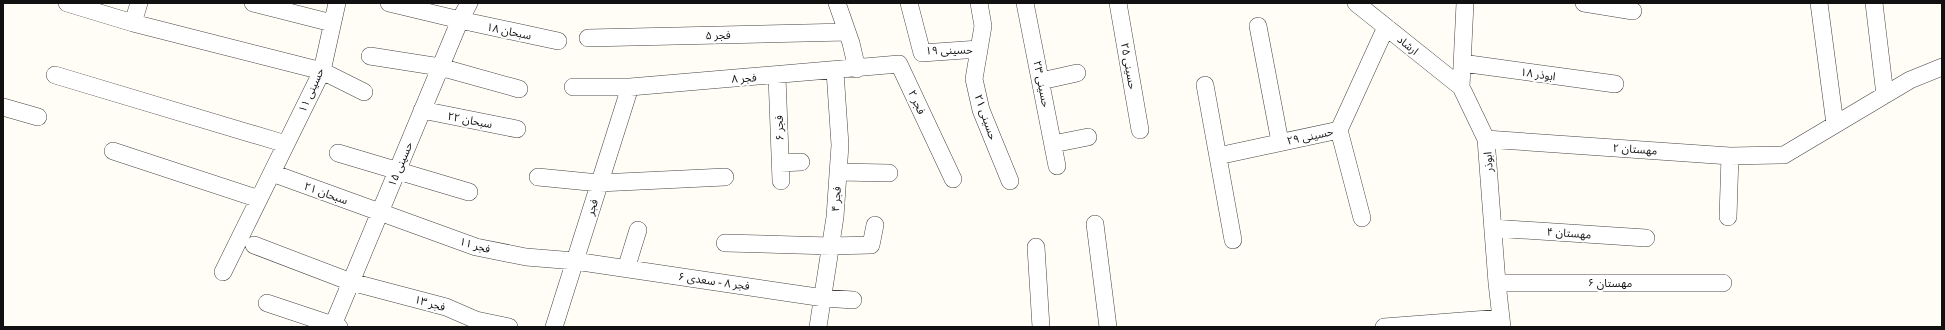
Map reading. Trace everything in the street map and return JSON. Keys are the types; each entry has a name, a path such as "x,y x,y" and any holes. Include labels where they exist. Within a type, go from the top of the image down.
{"street":[{"path":"67,3 134,23 322,71 364,92"},
{"path":"134,23 139,3"},
{"path":"253,3 332,23"},
{"name":"حسینی ۱۱","path":"223,272 322,71 337,3"},
{"name":"سبحان ۱۸","path":"389,3 558,41"},
{"name":"حسینی ۱۵","path":"336,326 351,282 396,172 460,20 469,3"},
{"path":"837,3 848,32 857,69"},
{"name":"حسینی ۱۹","path":"909,3 922,52 979,49"},
{"name":"حسینی ۲۱","path":"979,3 983,26 974,79 981,110 1010,181"},
{"name":"حسینی ۲۳","path":"1025,3 1057,166"},
{"name":"حسینی ۲۵","path":"1118,3 1140,130"},
{"name":"ارشاد","path":"1356,3 1461,87"},
{"name":"ابوذر","path":"1465,3 1461,87 1486,139 1497,283 1502,323"},
{"path":"1584,3 1633,11"},
{"path":"1819,3 1835,124 1910,80 1942,67"},
{"path":"1874,3 1885,95"},
{"path":"1258,26 1280,142"},
{"name":"حسینی ۲۹","path":"1218,156 1339,130 1386,27"},
{"name":"فجر ۵","path":"588,38 848,32"},
{"path":"370,56 440,67 519,89"},
{"name":"ابوذر ۱۸","path":"1462,63 1615,84"},
{"name":"فجر ۲","path":"857,69 900,64 953,179"},
{"name":"فجر ۸","path":"573,87 630,87 857,69"},
{"name":"فجر ۴","path":"818,327 824,298 831,246 840,145 835,71"},
{"path":"1041,81 1077,73"},
{"path":"54,75 286,144"},
{"name":"فجر ۶","path":"777,76 781,181"},
{"path":"1205,84 1233,240"},
{"name":"فجر","path":"554,327 630,87"},
{"path":"3,107 38,117"},
{"name":"سبحان ۲۲","path":"422,110 517,129"},
{"name":"مهستان ۲","path":"1486,139 1730,156 1784,155 1835,124"},
{"path":"1339,130 1362,218"},
{"path":"1053,144 1088,137"},
{"path":"113,151 259,199"},
{"path":"338,153 396,172 469,192"},
{"path":"1728,217 1730,156"},
{"path":"780,163 801,162"},
{"path":"838,172 889,173"},
{"name":"سبحان ۲۱","path":"272,173 380,212"},
{"path":"538,177 599,183 725,177"},
{"name":"فجر ۱۱","path":"380,212 476,247 526,257 575,261"},
{"path":"1095,224 1108,327"},
{"path":"725,243 831,246 871,245 875,225"},
{"name":"مهستان ۴","path":"1493,228 1646,238"},
{"path":"626,269 638,230"},
{"path":"254,245 351,282"},
{"path":"1036,247 1042,327"},
{"name":"فجر ۸ - سعدی ۶","path":"575,261 824,298 853,300"},
{"name":"فجر ۱۳","path":"351,282 446,307 491,325 509,327"},
{"name":"مهستان ۶","path":"1497,283 1722,283"},
{"path":"267,303 336,326"},
{"path":"1384,327 1502,323"}]}
